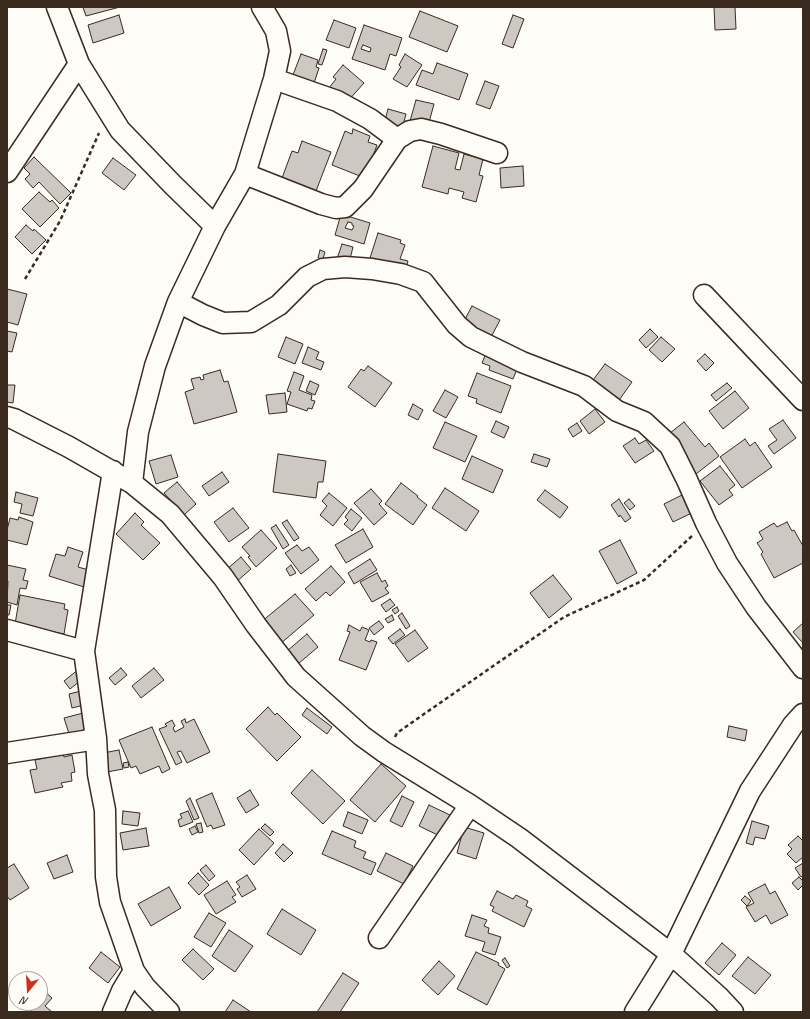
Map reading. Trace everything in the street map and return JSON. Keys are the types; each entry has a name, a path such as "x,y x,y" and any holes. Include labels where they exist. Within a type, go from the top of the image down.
{"street":[{"path":"57,7 79,64 120,130 215,226"},
{"path":"132,483 138,432 155,366 178,302 215,226 244,174 274,79 280,51 276,31 262,7"},
{"path":"7,172 79,64"},
{"path":"274,79 337,101 370,119 397,139"},
{"path":"244,174 321,204 336,208 346,207 362,189 397,139 410,131 421,129 497,152"},
{"path":"178,302 203,315 223,322 251,322 279,305 307,277 323,269 345,267 372,268 401,274 423,282 457,325 471,337 522,362 584,386 616,411 644,422 670,446 706,523 727,563 756,607 803,668"},
{"path":"704,294 803,400"},
{"path":"7,417 48,436 114,471 132,483 170,514 223,577 256,625 296,677 362,736 384,752 470,805 519,838 671,954 719,997 733,1012"},
{"path":"114,471 84,651 96,738 98,774 105,810 107,883 110,902 134,971 145,987 169,1012"},
{"path":"7,630 84,651"},
{"path":"635,1012 671,954 750,791 803,714"},
{"path":"7,753 96,738"},
{"path":"379,938 470,805"},
{"path":"113,1012 122,991 134,971"}],"path":[{"path":"25,279 60,220 108,112"},
{"path":"384,752 397,733 564,617 644,580 706,523"}],"building":[{"path":"83,7 120,7 86,16"},
{"path":"714,7 735,7 736,29 715,30"},
{"path":"420,11 458,26 447,52 409,37"},
{"path":"119,15 124,33 93,43 88,25"},
{"path":"513,15 524,19 513,48 502,44"},
{"path":"334,20 356,28 349,48 326,40"},
{"path":"364,25 402,38 396,56 390,54 385,70 352,59","holes":["363,45 371,48 370,52 361,49"]},
{"path":"323,49 327,50 322,65 318,64"},
{"path":"301,54 318,60 316,67 319,68 312,89 296,84 298,77 293,75"},
{"path":"405,54 422,65 407,87 393,79 401,67 399,65"},
{"path":"437,63 468,74 459,100 416,85 422,70 433,74"},
{"path":"343,65 364,83 346,103 329,88 336,79 333,77"},
{"path":"485,81 499,86 490,109 476,104"},
{"path":"416,100 434,104 428,126 410,121"},
{"path":"388,109 406,114 401,133 383,128"},
{"path":"353,129 370,136 368,142 377,145 365,178 332,165 345,131 352,134"},
{"path":"302,141 331,152 316,191 282,178 292,151 298,153"},
{"path":"433,146 459,153 455,169 460,170 464,154 483,159 479,175 483,176 476,202 462,198 464,192 449,188 448,194 422,187"},
{"path":"34,157 71,193 60,204 39,182 33,188 25,179 30,174 24,168"},
{"path":"113,158 136,175 124,190 102,173"},
{"path":"523,166 524,186 501,188 500,168"},
{"path":"39,192 50,202 52,200 59,208 40,227 22,209"},
{"path":"341,214 370,223 364,244 335,235","holes":["348,222 352,223 354,226 352,230 345,228"]},
{"path":"26,225 33,231 34,229 46,240 32,254 15,237"},
{"path":"378,233 401,240 400,243 405,245 400,259 408,261 405,272 369,261"},
{"path":"342,244 353,247 349,263 337,259"},
{"path":"320,250 325,252 323,259 318,258"},
{"path":"7,289 27,294 18,325 7,322"},
{"path":"472,306 500,320 490,339 462,325"},
{"path":"650,329 658,337 646,348 639,340"},
{"path":"7,331 17,333 12,352 7,351"},
{"path":"286,337 303,344 295,364 278,357"},
{"path":"661,337 675,349 662,362 649,350"},
{"path":"308,347 319,352 316,359 324,362 321,370 302,363"},
{"path":"487,351 519,364 513,379 489,370 490,366 482,363"},
{"path":"705,354 714,363 706,371 697,361"},
{"path":"605,364 632,382 617,403 590,384"},
{"path":"368,366 392,383 375,407 348,387 361,369 364,371"},
{"path":"220,370 224,382 228,381 237,412 194,424 185,392 194,389 191,379 200,377 201,380 204,379 203,375"},
{"path":"294,372 304,376 299,390 312,395 311,400 315,401 312,409 308,408 307,411 287,404 291,392 287,391"},
{"path":"477,373 511,386 501,413 476,403 477,399 468,396"},
{"path":"310,381 319,385 315,395 306,391"},
{"path":"727,383 732,388 716,401 711,395"},
{"path":"7,385 15,385 13,403 7,402"},
{"path":"445,390 458,397 446,418 433,411"},
{"path":"735,391 749,408 723,429 709,411"},
{"path":"285,393 287,412 269,414 266,395"},
{"path":"413,404 423,410 418,420 408,415"},
{"path":"595,409 605,422 589,434 580,421"},
{"path":"783,420 796,438 774,454 768,446 777,440 769,429"},
{"path":"496,421 509,427 504,438 491,432"},
{"path":"445,422 477,436 465,462 433,448"},
{"path":"684,422 705,447 709,443 719,456 696,474 665,437"},
{"path":"577,423 582,431 573,437 568,429"},
{"path":"635,438 639,444 646,440 654,451 635,463 623,446"},
{"path":"745,439 750,446 755,442 772,467 742,488 720,457"},
{"path":"278,454 326,461 323,482 318,482 316,498 273,492"},
{"path":"534,454 550,459 547,467 531,462"},
{"path":"171,455 178,477 156,484 149,461"},
{"path":"472,456 503,470 493,493 462,479"},
{"path":"720,466 735,485 729,490 733,495 719,505 700,481"},
{"path":"222,472 229,482 209,496 202,486"},
{"path":"177,482 196,504 184,515 164,493"},
{"path":"401,483 427,505 413,525 385,504"},
{"path":"445,488 479,511 466,531 432,508"},
{"path":"371,489 382,501 379,504 387,513 374,525 354,503"},
{"path":"545,490 568,507 560,518 537,500"},
{"path":"16,492 38,498 33,516 20,513 22,504 14,502"},
{"path":"329,493 347,508 333,526 320,515 327,506 322,501"},
{"path":"686,493 696,511 673,522 664,504"},
{"path":"619,499 631,518 625,522 620,515 619,517 611,505"},
{"path":"629,499 635,506 630,510 624,503"},
{"path":"233,508 249,528 229,542 214,522"},
{"path":"351,509 362,518 352,531 344,524 348,520 345,517"},
{"path":"135,513 144,522 141,525 160,543 143,560 116,534"},
{"path":"19,517 33,522 27,545 7,540 7,530 10,518 18,520"},
{"path":"287,520 299,538 294,541 282,523"},
{"path":"787,522 792,531 794,530 803,546 803,563 774,578 761,554 763,552 757,543 763,539 759,532 774,523 777,527"},
{"path":"276,525 289,545 283,549 271,528"},
{"path":"363,529 373,547 346,563 335,545"},
{"path":"261,530 277,548 256,567 248,557 250,556 242,547"},
{"path":"620,540 637,573 617,584 599,551"},
{"path":"297,545 302,551 309,547 319,560 301,574 285,553"},
{"path":"68,547 83,552 78,567 89,570 84,587 49,576 56,554 65,556"},
{"path":"241,557 251,569 236,582 226,570"},
{"path":"370,559 377,570 354,584 348,573"},
{"path":"7,565 26,569 23,580 28,581 26,589 20,588 17,605 7,602"},
{"path":"291,565 296,573 290,576 286,569"},
{"path":"331,566 345,582 330,596 326,592 316,601 305,589"},
{"path":"377,573 382,582 385,580 388,586 385,588 389,593 372,602 360,582"},
{"path":"553,575 572,599 549,618 530,593"},
{"path":"295,594 314,615 280,644 261,622"},
{"path":"20,595 65,604 64,609 68,610 64,634 15,624"},
{"path":"390,599 395,605 386,612 381,605"},
{"path":"7,605 11,605 9,615 7,615"},
{"path":"397,607 399,611 395,614 392,610"},
{"path":"402,613 410,626 406,629 398,616"},
{"path":"392,615 394,620 388,623 385,619"},
{"path":"379,621 384,627 374,635 369,628"},
{"path":"803,623 803,642 802,642 793,632"},
{"path":"349,625 360,631 362,627 369,630 365,640 377,642 366,670 339,660 350,632 347,631"},
{"path":"400,629 405,635 393,644 388,638"},
{"path":"415,630 428,648 408,662 395,644"},
{"path":"307,634 318,647 298,664 287,651"},
{"path":"121,668 127,675 115,685 109,678"},
{"path":"154,668 164,680 141,698 132,686"},
{"path":"79,669 85,677 70,689 64,681"},
{"path":"85,690 88,704 72,708 69,694"},
{"path":"268,707 275,715 277,713 301,737 277,761 246,729"},
{"path":"307,708 332,727 327,734 302,715"},
{"path":"87,712 93,733 71,740 64,718"},
{"path":"185,719 186,723 194,719 210,752 187,763 181,751 177,752 182,762 176,765 159,729 167,726 165,724 172,720 175,726 173,728 175,732 184,727 181,721"},
{"path":"729,726 747,730 745,741 727,737"},
{"path":"152,727 170,769 162,773 159,766 140,774 136,766 131,768 119,740"},
{"path":"119,750 123,769 107,772 103,753"},
{"path":"63,754 64,757 72,755 75,772 71,773 72,781 61,783 63,787 35,793 30,770 37,769 35,760"},
{"path":"128,762 129,767 124,768 123,763"},
{"path":"381,764 406,786 375,822 350,800"},
{"path":"312,770 345,801 323,824 291,793"},
{"path":"250,790 259,805 246,813 237,798"},
{"path":"212,793 225,825 213,829 211,825 207,827 196,800"},
{"path":"402,796 414,802 402,827 390,821"},
{"path":"190,798 199,818 194,820 186,801"},
{"path":"429,805 454,817 444,838 419,826"},
{"path":"123,811 140,813 138,826 122,824"},
{"path":"188,811 193,822 180,827 178,820 182,818 180,814"},
{"path":"348,812 368,820 362,834 343,826"},
{"path":"752,821 769,826 765,839 755,837 753,845 746,843"},
{"path":"201,823 203,832 199,833 196,824"},
{"path":"265,824 274,832 270,836 261,828"},
{"path":"195,826 198,832 192,835 189,829"},
{"path":"464,827 484,833 476,859 457,853"},
{"path":"146,828 149,846 123,850 120,833"},
{"path":"259,829 274,843 254,865 239,850"},
{"path":"332,831 356,841 354,847 366,852 363,858 376,863 371,875 322,854"},
{"path":"798,836 803,841 803,857 796,863 787,854 792,849 788,845"},
{"path":"283,844 293,853 284,862 275,853"},
{"path":"386,853 413,866 404,884 377,871"},
{"path":"67,855 73,872 54,879 47,863"},
{"path":"803,863 803,876 801,877 795,868"},
{"path":"14,864 29,888 10,900 7,896 7,868"},
{"path":"206,865 215,876 209,881 200,870"},
{"path":"198,873 209,885 199,895 188,883"},
{"path":"247,875 256,889 242,897 237,889 240,887 236,882"},
{"path":"799,877 803,881 803,885 798,890 792,883"},
{"path":"227,881 236,895 232,897 236,902 216,914 204,895"},
{"path":"765,884 770,894 775,891 788,915 771,924 766,915 755,922 746,907 754,903 748,893"},
{"path":"169,887 181,908 151,926 138,904"},
{"path":"497,891 513,899 516,895 528,901 526,906 532,909 524,927 492,911 494,907 490,905"},
{"path":"745,896 751,901 747,906 741,900"},
{"path":"282,909 316,930 301,955 267,934"},
{"path":"209,913 226,923 211,947 194,937"},
{"path":"472,915 487,920 484,926 489,928 488,933 501,937 495,955 482,951 485,942 465,936"},
{"path":"229,930 253,946 235,972 212,956"},
{"path":"722,943 736,955 719,975 705,963"},
{"path":"193,949 214,969 203,980 182,960"},
{"path":"101,952 120,967 108,983 89,968"},
{"path":"476,952 499,963 498,965 505,969 487,1005 457,989"},
{"path":"748,957 771,975 755,994 732,976"},
{"path":"505,958 510,966 507,968 502,960"},
{"path":"439,961 455,976 438,995 422,980"},
{"path":"343,973 359,983 340,1012 317,1012"},
{"path":"48,994 52,998 48,1003"},
{"path":"233,1000 251,1012 225,1012"},
{"path":"48,1009 52,1012 32,1011 48,1011"}]}
